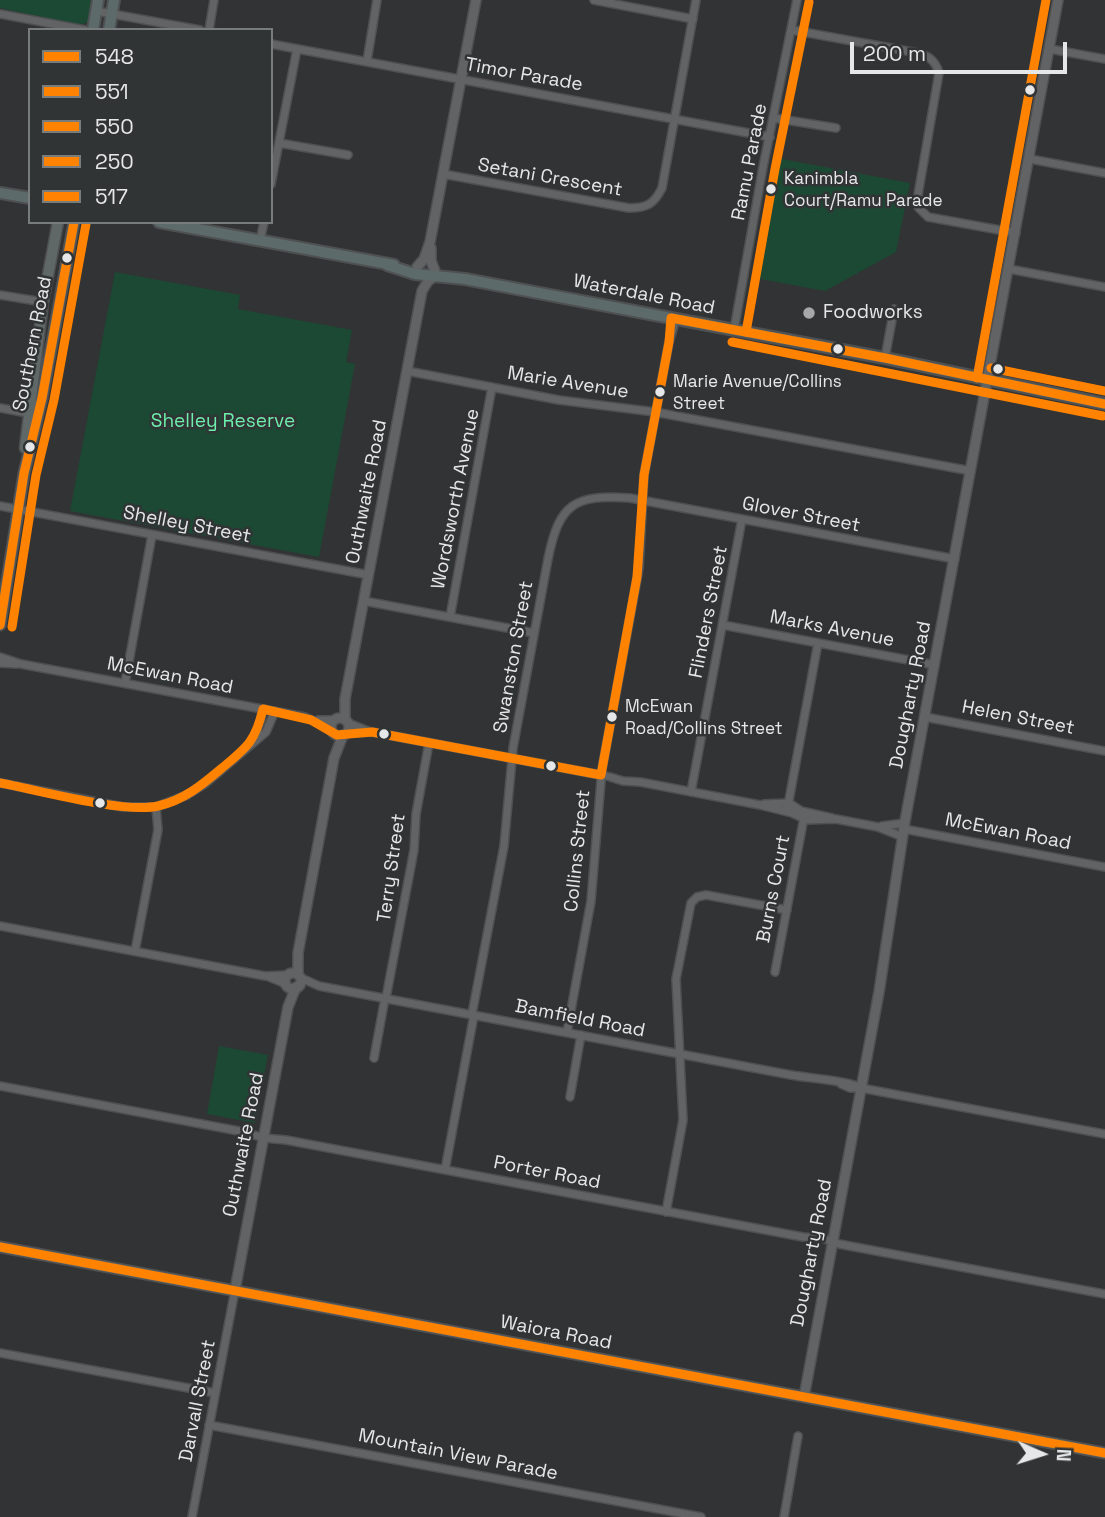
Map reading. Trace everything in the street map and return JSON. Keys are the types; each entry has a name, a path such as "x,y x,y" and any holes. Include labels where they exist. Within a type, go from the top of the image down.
{"main road":[{"path":"108,28 114,0"},
{"path":"93,28 97,6"},
{"path":"0,193 28,198"},
{"name":"Southern Road","path":"24,473 28,413 43,302 58,224"},
{"name":"Southern Road","path":"0,625 24,473 42,398 74,224"},
{"name":"Waterdale Road","path":"170,224 885,358 1105,404"},
{"name":"Waiora Road","path":"0,1247 1105,1453"}],"street":[{"path":"209,28 214,0"},
{"path":"366,61 377,0"},
{"path":"422,291 416,271 430,242 476,0"},
{"path":"594,0 693,19"},
{"name":"Setani Crescent","path":"443,174 629,208 643,208 655,202 662,188 696,0"},
{"name":"Ramu Parade","path":"734,330 797,0"},
{"name":"Dougharty Road","path":"804,1397 879,992 904,830 1058,0"},
{"path":"97,6 111,14 189,28"},
{"path":"0,14 74,28"},
{"path":"792,30 913,52 932,60 939,73 918,207 928,217 1016,233"},
{"name":"Timor Parade","path":"273,44 770,137"},
{"path":"273,174 297,49"},
{"path":"1050,49 1105,59"},
{"path":"774,118 836,128"},
{"path":"279,143 348,155"},
{"path":"1030,159 1105,173"},
{"path":"260,241 264,224"},
{"path":"430,242 434,274"},
{"path":"1009,269 1105,287"},
{"name":"Outhwaite Road","path":"235,1290 422,291 434,274"},
{"path":"0,295 43,302"},
{"path":"885,358 894,309"},
{"name":"Collins Street","path":"566,1032 591,901 606,776 638,577 641,501 673,319"},
{"name":"Marie Avenue","path":"407,371 559,400 655,412 971,471"},
{"name":"Wordsworth Avenue","path":"450,617 492,387"},
{"path":"0,408 28,413"},
{"name":"Swanston Street","path":"445,1170 504,846 512,758 552,539 569,508 576,502 598,497 641,501"},
{"name":"Glover Street","path":"641,501 955,559"},
{"name":"Shelley Street","path":"0,506 369,575"},
{"name":"Flinders Street","path":"691,792 742,519"},
{"path":"125,683 152,535"},
{"path":"364,601 534,633"},
{"name":"Marks Avenue","path":"723,625 935,665"},
{"path":"788,807 818,643"},
{"name":"McEwan Road","path":"0,657 21,664"},
{"name":"McEwan Road","path":"0,663 21,664 275,711 622,781 760,805 788,807 804,816 820,813 878,827 1105,867"},
{"path":"249,745 258,730 263,709"},
{"path":"0,783 123,807 156,807 196,790 266,732 275,711"},
{"name":"Helen Street","path":"925,717 1105,751"},
{"name":"Terry Street","path":"374,1058 414,850 416,814 429,743"},
{"path":"135,951 158,830 156,807"},
{"name":"Burns Court","path":"775,972 804,816"},
{"name":"McEwan Road","path":"878,827 904,830"},
{"path":"666,1212 683,1120 676,979 694,899 706,895 787,910"},
{"name":"Bamfield Road","path":"0,926 1105,1134"},
{"path":"570,1097 581,1035"},
{"name":"Porter Road","path":"0,1086 803,1237 821,1244 832,1243 1105,1294"},
{"name":"Darvall Street","path":"192,1517 235,1290"},
{"path":"0,1353 215,1393"},
{"name":"Mountain View Parade","path":"209,1425 701,1517"},
{"path":"784,1517 798,1436"}],"green space":[{"path":"0,0 92,0 88,22 80,25 0,8"},
{"path":"777,158 910,183 896,252 825,291 755,278"},
{"name":"Shelley Reserve","path":"115,272 240,295 238,309 352,330 346,362 355,364 319,557 70,511"},
{"path":"219,1046 268,1055 255,1123 207,1114"}],"transit line":[{"name":"250","path":"977,378 1046,0"},
{"name":"550","path":"746,332 809,2"},
{"name":"548","path":"0,625 24,473 42,398 74,224"},
{"name":"517","path":"12,627 36,475 54,400 86,224"},
{"name":"551","path":"601,775 637,577 644,475 671,318 885,358 1105,404"},
{"name":"550","path":"732,342 1103,416"},
{"name":"250","path":"991,368 1105,391"},
{"name":"551","path":"0,783 103,804 143,808 158,806 192,791 238,755 253,737 263,709 311,720 337,735 372,732 601,775"},
{"name":"548","path":"0,1247 1105,1453"}],"place":[{"name":"Kanimbla Court/Ramu Parade","path":"771,189"},
{"name":"Foodworks","path":"809,313"},
{"name":"Marie Avenue/Collins Street","path":"660,392"},
{"name":"McEwan Road/Collins Street","path":"612,717"}]}
